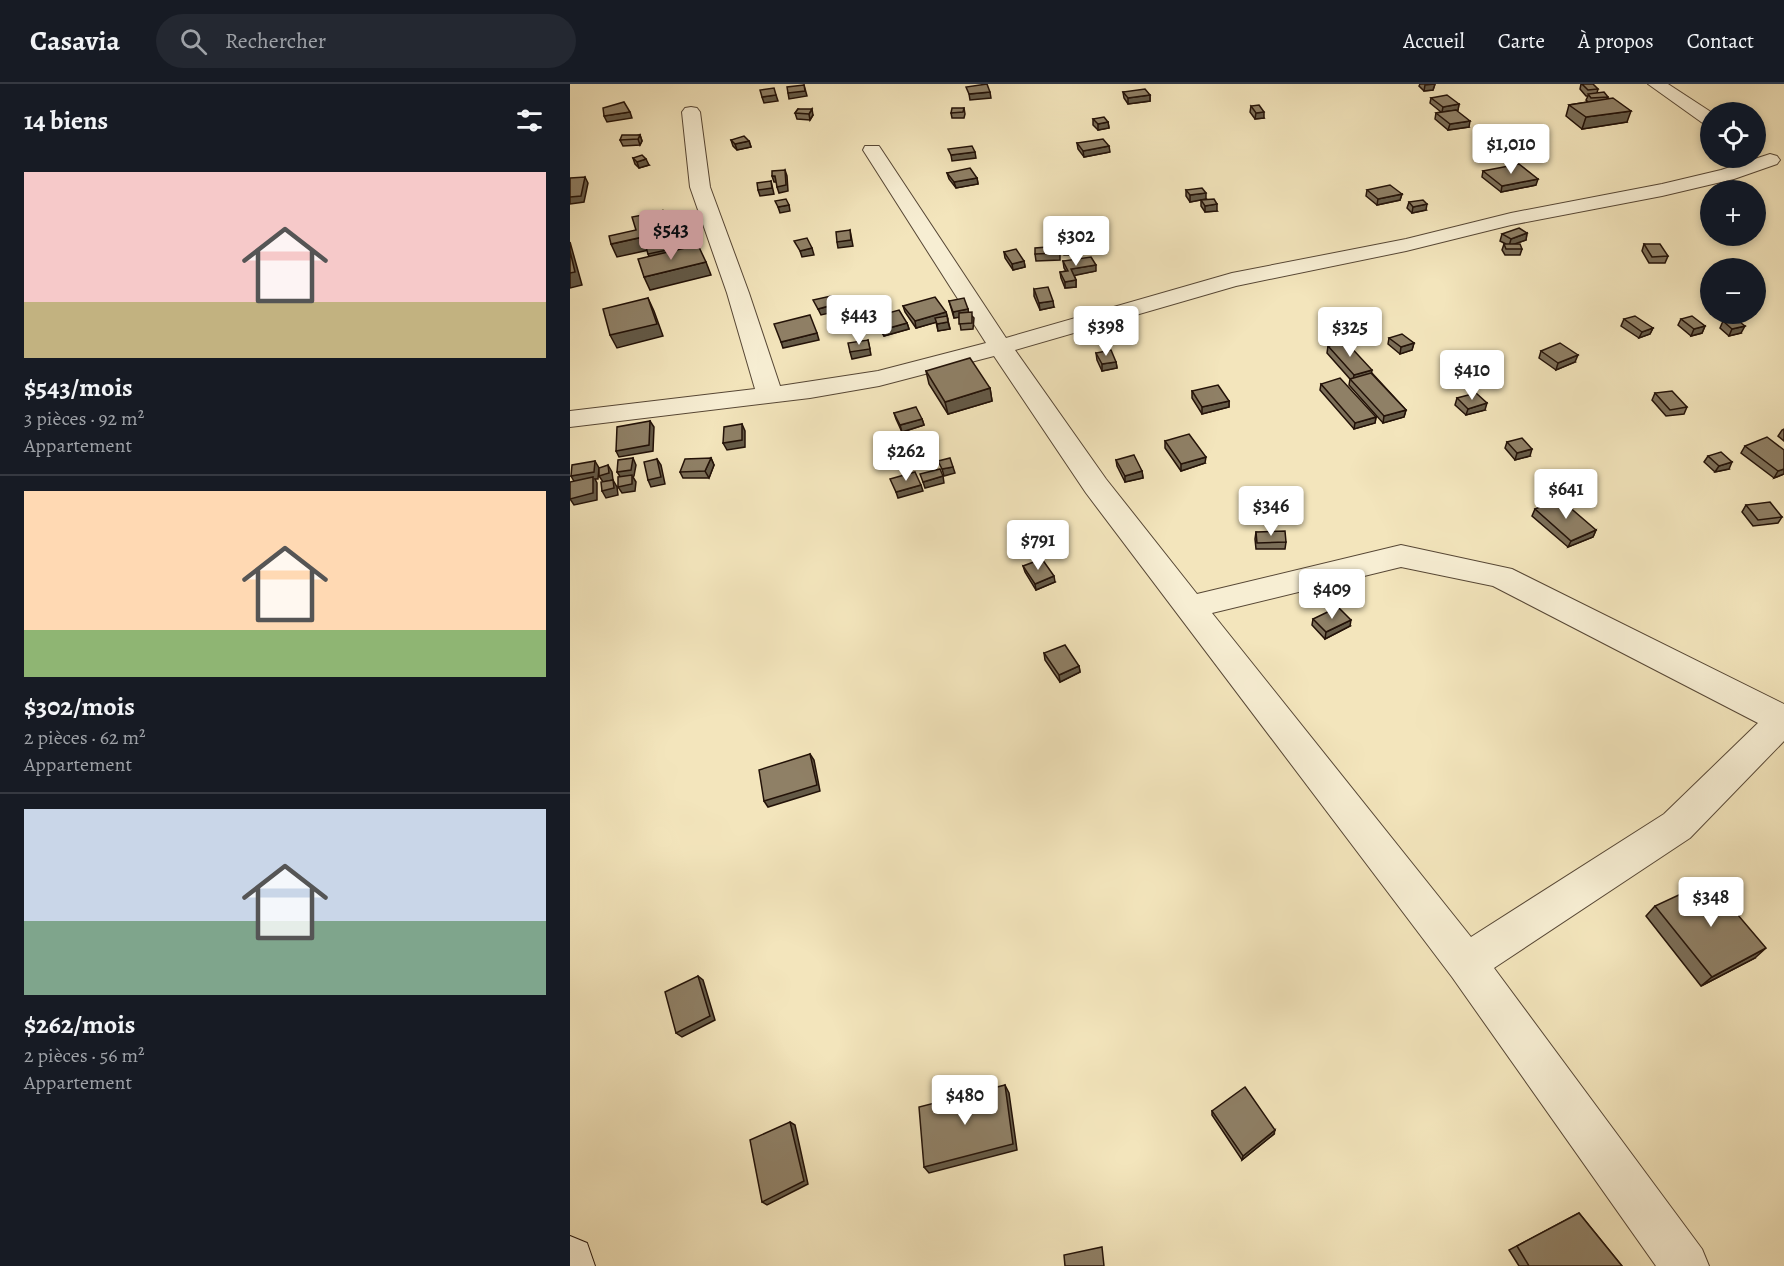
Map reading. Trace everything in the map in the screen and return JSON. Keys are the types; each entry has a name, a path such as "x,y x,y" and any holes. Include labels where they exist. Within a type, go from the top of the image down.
{"street":[{"path":"1658,84 1700,113"},
{"path":"691,112 700,187 738,293 770,395"},
{"path":"872,150 1000,347 1096,486 1466,963 1685,1266"},
{"path":"570,419 770,395 879,378 1000,347 1232,280 1406,245 1511,219 1662,190 1727,175 1770,159"},
{"path":"1189,607 1401,556 1502,577 1784,720 1677,826 1466,963"},
{"path":"570,1260 571,1266"}],"building":[{"path":"987,84 990,92 969,94 966,87"},
{"path":"1582,84 1593,84 1598,89 1588,90"},
{"path":"804,85 805,91 788,93 787,87"},
{"path":"774,88 776,95 762,97 760,90"},
{"path":"1145,89 1150,95 1128,98 1123,92"},
{"path":"1604,92 1608,97 1591,98 1588,94"},
{"path":"1447,95 1459,104 1443,107 1431,98"},
{"path":"1613,98 1631,111 1586,117 1569,105"},
{"path":"624,102 630,112 604,116 603,108"},
{"path":"1259,105 1264,112 1256,113 1251,106"},
{"path":"952,108 964,108 963,112 951,113"},
{"path":"798,109 812,109 809,114 795,113"},
{"path":"1456,110 1470,121 1450,124 1436,113"},
{"path":"1104,117 1108,122 1098,124 1093,119"},
{"path":"622,135 640,135 638,139 620,140"},
{"path":"744,136 749,141 735,144 731,140"},
{"path":"1103,139 1109,146 1083,151 1077,143"},
{"path":"972,146 975,152 951,155 948,149"},
{"path":"642,155 646,159 637,162 633,158"},
{"path":"1519,164 1538,179 1502,186 1483,171"},
{"path":"970,168 977,178 954,182 947,173"},
{"path":"785,170 786,185 777,187 772,171"},
{"path":"585,177 581,196 570,197 570,178"},
{"path":"771,181 772,188 758,190 757,183"},
{"path":"1390,185 1402,194 1378,199 1367,190"},
{"path":"1202,188 1206,193 1190,195 1186,190"},
{"path":"786,199 789,205 778,207 775,201"},
{"path":"1214,199 1217,204 1205,206 1201,200"},
{"path":"1423,200 1427,204 1413,207 1409,202"},
{"path":"663,211 677,248 648,254 643,237 611,244 609,236 636,230 632,217"},
{"path":"1519,228 1527,233 1511,239 1502,234"},
{"path":"691,230 698,245 682,249 675,233"},
{"path":"850,230 851,240 837,242 836,232"},
{"path":"807,238 812,248 800,251 794,241"},
{"path":"1063,242 1073,242 1073,248 1063,248"},
{"path":"1504,244 1520,244 1522,249 1506,249"},
{"path":"1644,244 1660,244 1668,256 1652,257"},
{"path":"698,245 706,262 644,277 638,259"},
{"path":"1060,246 1060,253 1035,254 1035,248"},
{"path":"1016,249 1024,261 1012,264 1004,252"},
{"path":"570,251 575,272 570,273"},
{"path":"1091,257 1096,265 1071,269 1076,280 1065,282 1060,272 1068,271 1063,261"},
{"path":"1048,287 1053,301 1039,303 1034,289"},
{"path":"831,296 836,304 818,309 813,300"},
{"path":"935,297 946,312 915,321 903,306"},
{"path":"648,298 657,324 610,335 603,309"},
{"path":"964,298 968,309 953,312 949,301"},
{"path":"899,310 907,323 882,330 874,317"},
{"path":"972,312 972,323 959,324 959,313"},
{"path":"810,315 817,333 781,342 774,324"},
{"path":"947,316 948,322 937,324 935,318"},
{"path":"1635,316 1653,328 1642,332 1624,319"},
{"path":"1692,316 1705,326 1694,329 1681,319"},
{"path":"1726,324 1745,326 1732,329"},
{"path":"1402,334 1414,343 1401,347 1389,338"},
{"path":"868,340 870,349 850,352 848,343"},
{"path":"1346,342 1372,370 1354,375 1328,346"},
{"path":"1560,343 1578,355 1558,363 1541,351"},
{"path":"1111,350 1116,362 1102,364 1096,353"},
{"path":"970,358 990,388 945,402 926,371"},
{"path":"1371,373 1406,410 1384,416 1350,379"},
{"path":"1340,378 1376,417 1355,423 1321,384"},
{"path":"1218,385 1229,401 1202,407 1192,391"},
{"path":"1672,391 1687,407 1670,410 1655,393"},
{"path":"1476,393 1487,403 1468,409 1457,398"},
{"path":"916,407 922,419 900,425 894,413"},
{"path":"650,421 649,445 616,451 617,427"},
{"path":"742,424 742,440 723,443 724,427"},
{"path":"1189,434 1206,457 1181,464 1165,441"},
{"path":"1767,437 1784,450 1784,469 1778,471 1745,446"},
{"path":"1522,438 1532,449 1517,453 1507,442"},
{"path":"1721,452 1732,462 1719,466 1708,456"},
{"path":"1134,455 1142,471 1125,476 1116,460"},
{"path":"633,458 631,470 617,472 618,460"},
{"path":"711,458 705,471 680,472 685,459"},
{"path":"950,458 953,467 942,469 938,461"},
{"path":"657,459 661,477 648,480 644,462"},
{"path":"595,461 594,472 571,476 572,465"},
{"path":"608,465 609,473 599,476 599,468"},
{"path":"940,469 943,476 923,482 920,474"},
{"path":"915,472 921,485 896,492 890,479"},
{"path":"632,475 632,484 618,487 618,477"},
{"path":"593,477 593,493 570,499 570,482"},
{"path":"613,480 614,488 602,491 601,482"},
{"path":"1560,499 1596,530 1571,541 1535,509"},
{"path":"1770,502 1782,517 1758,520 1746,505"},
{"path":"1285,531 1286,542 1257,543 1256,532"},
{"path":"1042,559 1054,576 1035,584 1023,566"},
{"path":"1338,607 1351,620 1326,632 1313,619"},
{"path":"1065,645 1079,666 1059,675 1044,653"},
{"path":"810,754 817,785 764,801 759,770"},
{"path":"1709,881 1766,948 1712,977 1655,906"},
{"path":"698,976 710,1016 676,1033 665,992"},
{"path":"1005,1085 1013,1144 924,1167 919,1107"},
{"path":"1245,1087 1275,1130 1243,1156 1212,1111"},
{"path":"790,1122 804,1181 762,1202 750,1140"},
{"path":"1579,1213 1622,1266 1529,1266 1517,1246"},
{"path":"1102,1247 1104,1266 1065,1266 1064,1255"}]}
